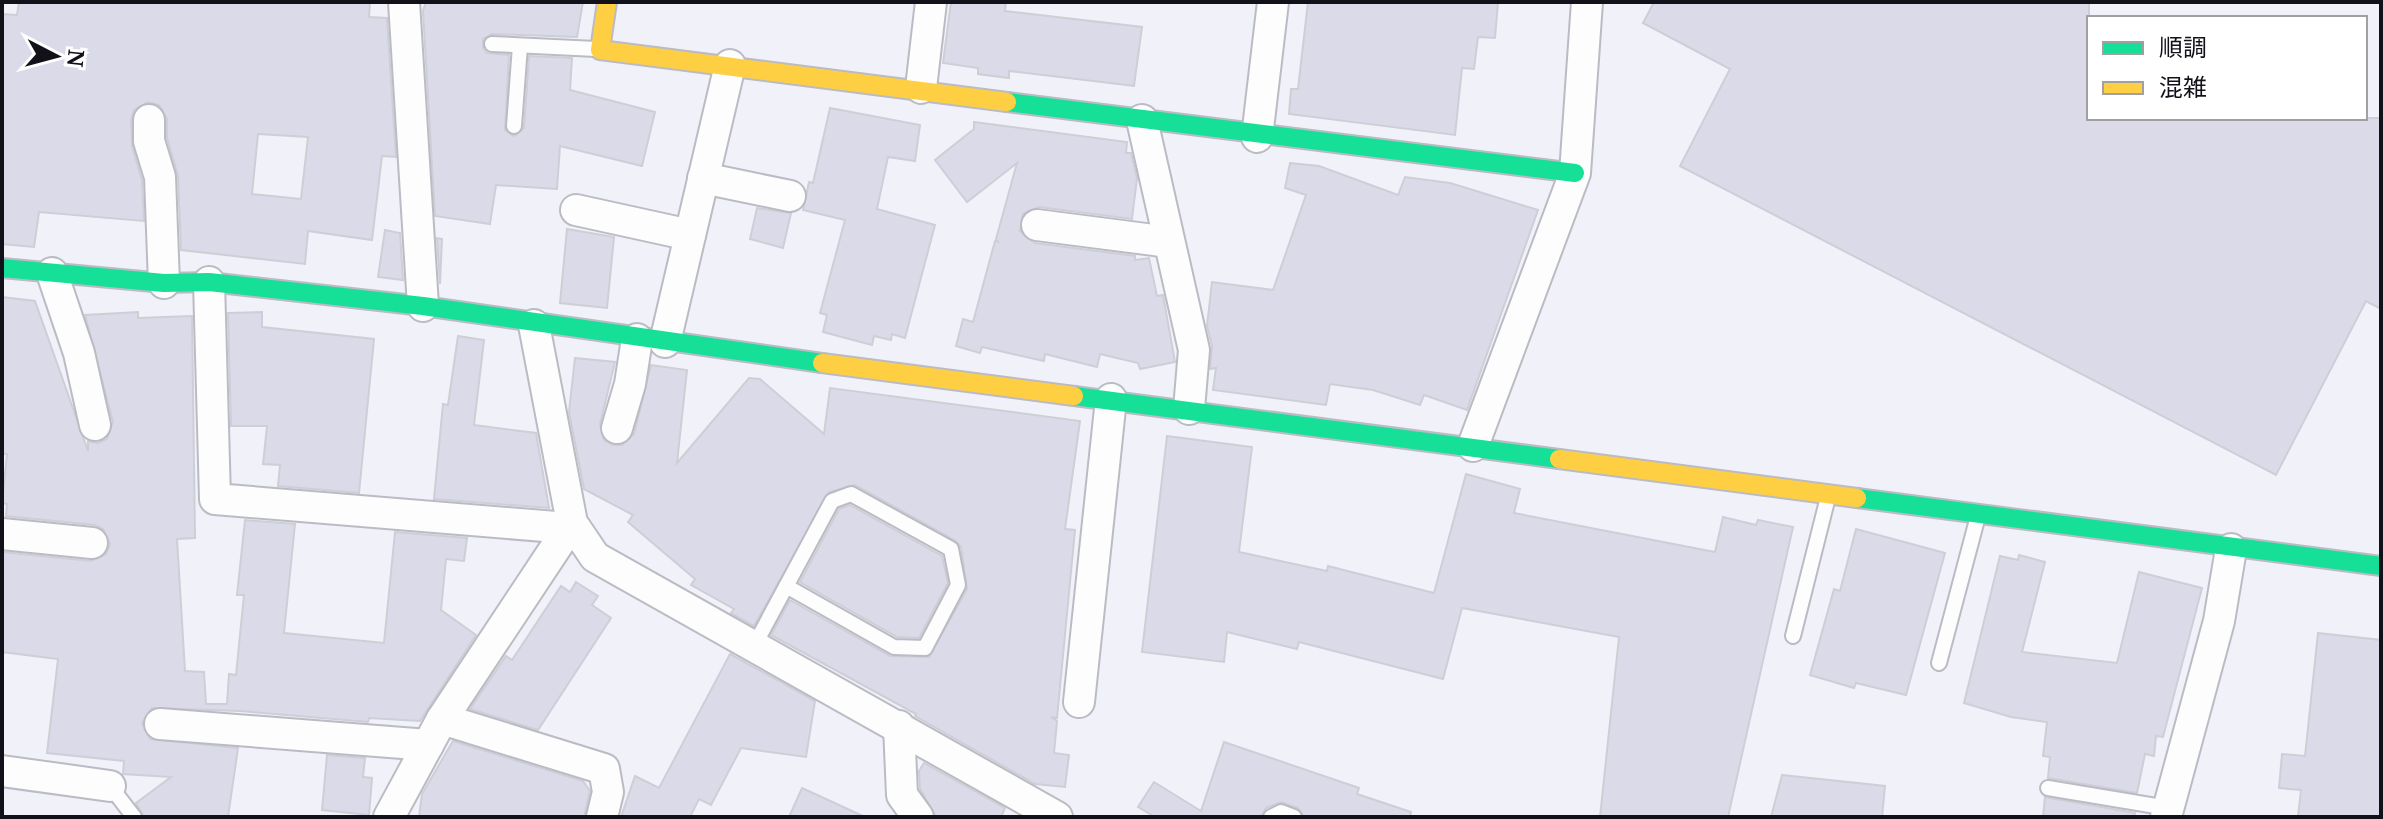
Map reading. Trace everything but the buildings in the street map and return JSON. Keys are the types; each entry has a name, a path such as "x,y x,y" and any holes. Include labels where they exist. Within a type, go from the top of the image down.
{"street":[{"path":"404,2 423,306"},
{"path":"607,2 600,50 921,88 1257,137 1575,173"},
{"path":"921,88 931,2"},
{"path":"1257,137 1273,2"},
{"path":"1473,446 1575,173 1587,2"},
{"path":"617,428 630,384 651,341 690,235 730,65"},
{"path":"149,120 149,141 160,177 164,283"},
{"path":"1142,120 1194,350 1189,409"},
{"path":"703,178 790,196"},
{"path":"576,210 690,235"},
{"path":"1037,225 1169,242"},
{"path":"2,268 164,283 209,282 423,306 651,341 1473,446 2231,549 2381,566"},
{"path":"52,273 79,353 95,425"},
{"path":"209,282 215,499 570,525"},
{"path":"534,325 570,525 595,557 1057,817"},
{"path":"1079,702 1111,399"},
{"path":"389,817 435,732 570,525"},
{"path":"2,534 92,543"},
{"path":"2167,813 2219,621 2231,549"},
{"path":"160,724 435,732 604,769 608,792 602,817"},
{"path":"899,726 902,795 918,817"},
{"path":"2,771 110,786"}],"lane":[{"path":"492,44 600,50"},
{"path":"514,126 520,46"},
{"path":"754,646 786,586 832,501 851,494 951,549 958,585 925,648 894,647 786,586"},
{"path":"1793,636 1828,495"},
{"path":"1939,663 1979,515"},
{"path":"110,786 134,817"},
{"path":"2048,788 2167,813"},
{"path":"1271,817 1281,812 1294,817"}],"traffic: fast":[{"path":"1007,102 1575,173"},
{"path":"2,268 164,283 209,282 423,306 822,363"},
{"path":"1074,396 1559,459"},
{"path":"1857,498 2381,566"}],"traffic: slow":[{"path":"607,2 600,50 1007,102"},
{"path":"822,363 1074,396"},
{"path":"1559,459 1857,498"}]}
